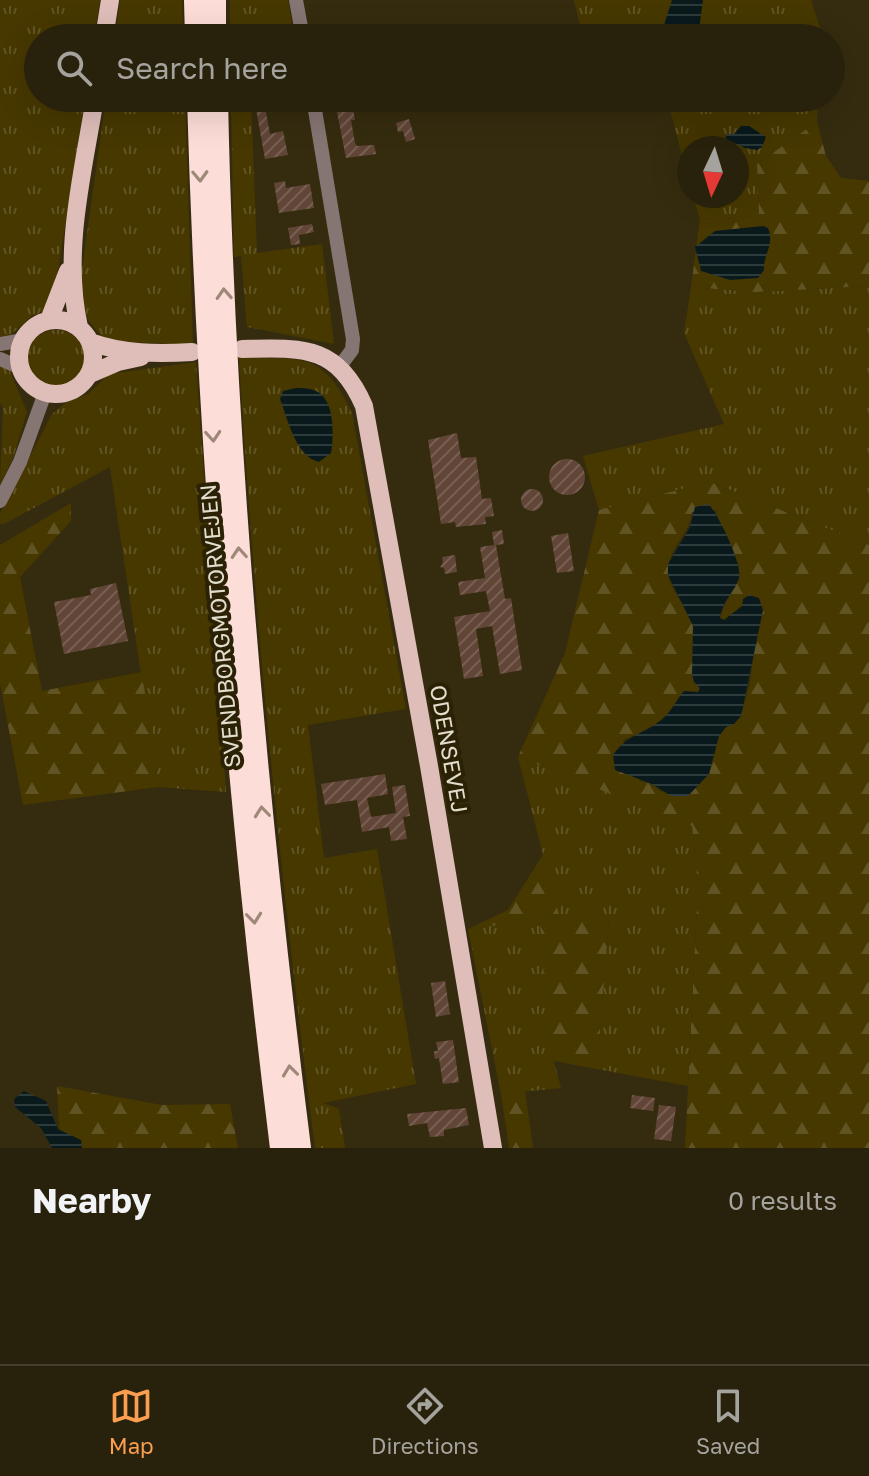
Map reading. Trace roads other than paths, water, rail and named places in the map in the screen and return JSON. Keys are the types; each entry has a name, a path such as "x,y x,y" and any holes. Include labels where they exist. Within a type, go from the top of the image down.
{"highway":[{"path":"195,0 196,24"},
{"path":"215,0 215,24"},
{"name":"SVENDBORGMOTORVEJEN","path":"199,112 209,367 225,613 257,953 281,1148"},
{"name":"SVENDBORGMOTORVEJEN","path":"217,112 218,191 244,612 275,951 300,1148"}],"main road":[{"path":"106,24 110,0"},
{"path":"93,112 71,263 72,298 85,335 93,353 90,374 84,382 66,393 45,393 30,383 21,368 19,354 23,340 38,324 49,320 59,320 85,335 119,350 155,354"},
{"path":"49,320 71,263"},
{"path":"242,349 296,349 322,356 340,366"},
{"path":"90,374 118,362 155,354 192,352"},
{"name":"ODENSEVEJ","path":"340,366 354,384 368,424 493,1148"}],"street":[{"path":"296,0 300,24"},
{"path":"315,112 353,339 352,350 340,366"},
{"path":"0,344 23,340"},
{"path":"0,359 21,368"},
{"path":"0,501 20,462 45,393"}]}
